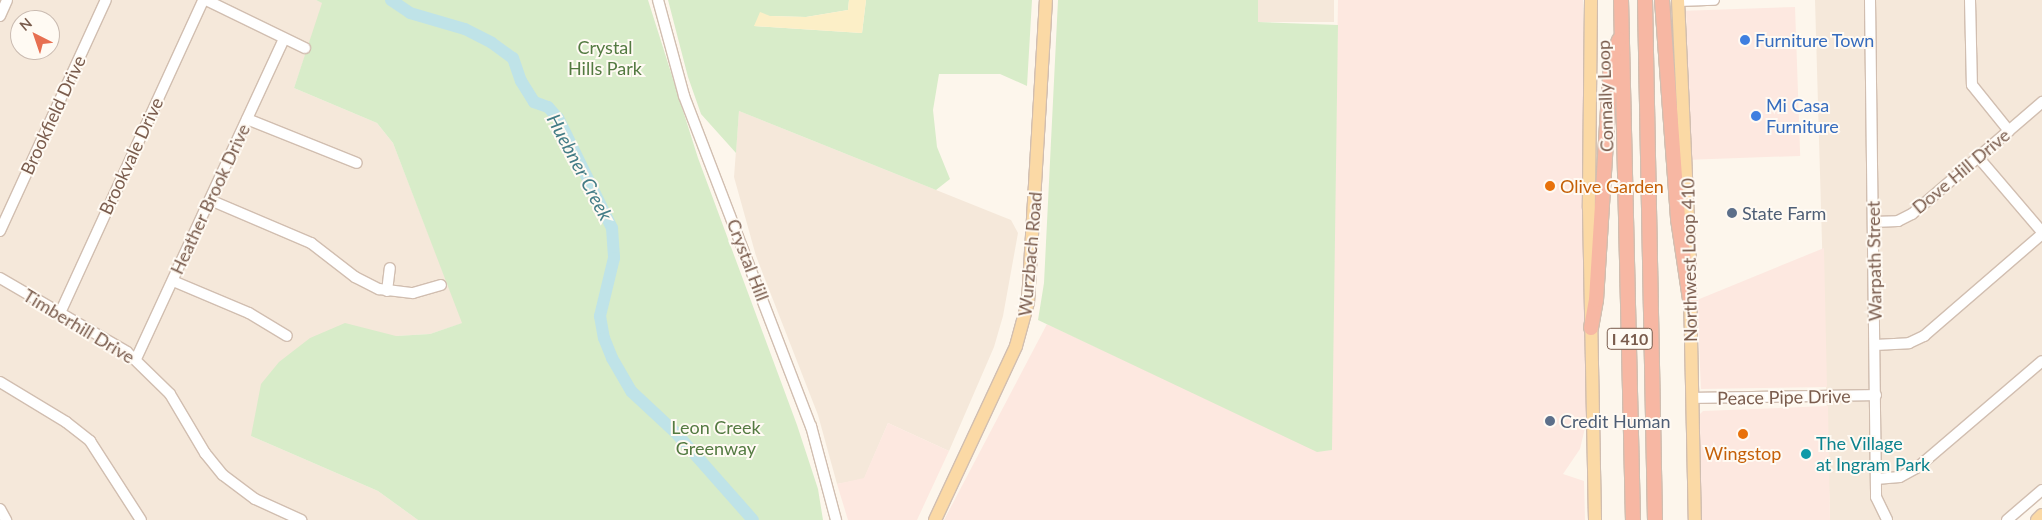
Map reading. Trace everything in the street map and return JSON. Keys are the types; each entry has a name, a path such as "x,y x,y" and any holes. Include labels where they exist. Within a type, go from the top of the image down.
{"highway":[{"name":"Connally Loop","path":"1621,0 1634,520"},
{"name":"I 410","path":"1645,0 1655,520"},
{"path":"1662,0 1678,219 1690,299"},
{"path":"1590,328 1596,300 1611,60 1622,35"}],"main road":[{"name":"Wurzbach Road","path":"935,520 1013,353 1028,302 1046,0"},
{"path":"1591,0 1590,328 1595,520"},
{"name":"Northwest Loop 410","path":"1678,0 1690,299 1695,520"},
{"path":"2037,520 2042,515"}],"street":[{"path":"0,16 7,0"},
{"name":"Brookfield Drive","path":"0,231 106,0"},
{"path":"205,0 305,48"},
{"name":"Brookvale Drive","path":"60,313 205,0"},
{"name":"Crystal Hill","path":"658,0 684,96 811,426 836,520"},
{"path":"1678,0 1714,0"},
{"name":"Warpath Street","path":"1870,0 1876,480 1878,504 1887,520"},
{"path":"1970,0 1972,85 2009,131"},
{"name":"Heather Brook Drive","path":"136,360 284,39"},
{"name":"Dove Hill Drive","path":"1873,222 1898,221 1912,214 2042,102"},
{"path":"247,119 356,164"},
{"path":"1875,345 1909,343 1924,336 2042,233 1978,157"},
{"path":"210,200 311,243 363,281 387,291 413,293 441,285"},
{"path":"387,291 390,268"},
{"name":"Timberhill Drive","path":"0,278 136,360 170,394 206,453 223,475 255,499 301,520"},
{"path":"172,281 249,312 287,336"},
{"path":"1876,480 1900,477 1918,467 2042,361"},
{"path":"0,382 66,422 90,441 141,520"},
{"name":"Peace Pipe Drive","path":"1693,398 1876,395"},
{"path":"2007,520 2042,490"},
{"path":"0,509 6,520"}],"shaded area":[{"path":"0,0 316,0 323,3 294,88 377,123 393,143 463,323 430,334 396,336 251,436 378,491 418,520 0,520"},
{"path":"1258,0 1334,0 1334,22 1258,22"},
{"path":"1338,0 1583,0 1588,415 1580,449 1563,474 1584,481 1585,520 944,520 1047,324 1317,451 1331,450"},
{"path":"1815,0 2042,0 2042,496 2014,520 1830,520"},
{"path":"1795,7 1800,156 1691,160 1686,11"},
{"path":"739,111 1011,220 1018,233 1003,316 994,347 949,451 888,423 864,479 837,484 818,415 756,256 734,177"},
{"path":"1824,248 1827,387 1701,389 1697,300"},
{"path":"1828,406 1830,520 1701,520 1700,414 1703,411"},
{"path":"888,423 949,451 917,520 848,520 837,484 864,478"}],"green space":[{"path":"316,0 648,0 698,158 797,425 818,489 823,520 418,520 378,491 251,436 261,384 279,362 310,338 345,323 396,336 430,334 462,323 393,143 377,123 294,88 322,3"},
{"path":"668,0 849,0 848,10 806,17 770,16 754,26 862,33 866,0 1032,0 1027,86 1000,74 939,74 933,110 937,147 950,179 936,190 739,111 736,153 701,114 688,77"},
{"path":"1058,0 1258,0 1258,22 1338,25 1332,450 1317,452 1038,320 1044,283"}],"sand":[{"path":"849,0 866,0 862,33 754,26 760,12 770,16 806,17 848,10"}],"waterway":[{"name":"Huebner Creek","path":"391,0 410,13 465,29 492,43 513,58 521,81 534,102 548,107 558,118 612,228 614,258 600,316 604,338 612,358 632,392 676,433 753,520"}],"place":[{"name":"Furniture Town","path":"1745,40"},
{"name":"Mi Casa Furniture","path":"1756,116"},
{"name":"Olive Garden","path":"1550,186"},
{"name":"State Farm","path":"1732,213"},
{"name":"Credit Human","path":"1550,421"},
{"name":"Wingstop","path":"1743,434"},
{"name":"The Village at Ingram Park","path":"1806,454"}],"park label":[{"name":"Crystal Hills Park","path":"605,58"},
{"name":"Leon Creek Greenway","path":"716,438"}]}
